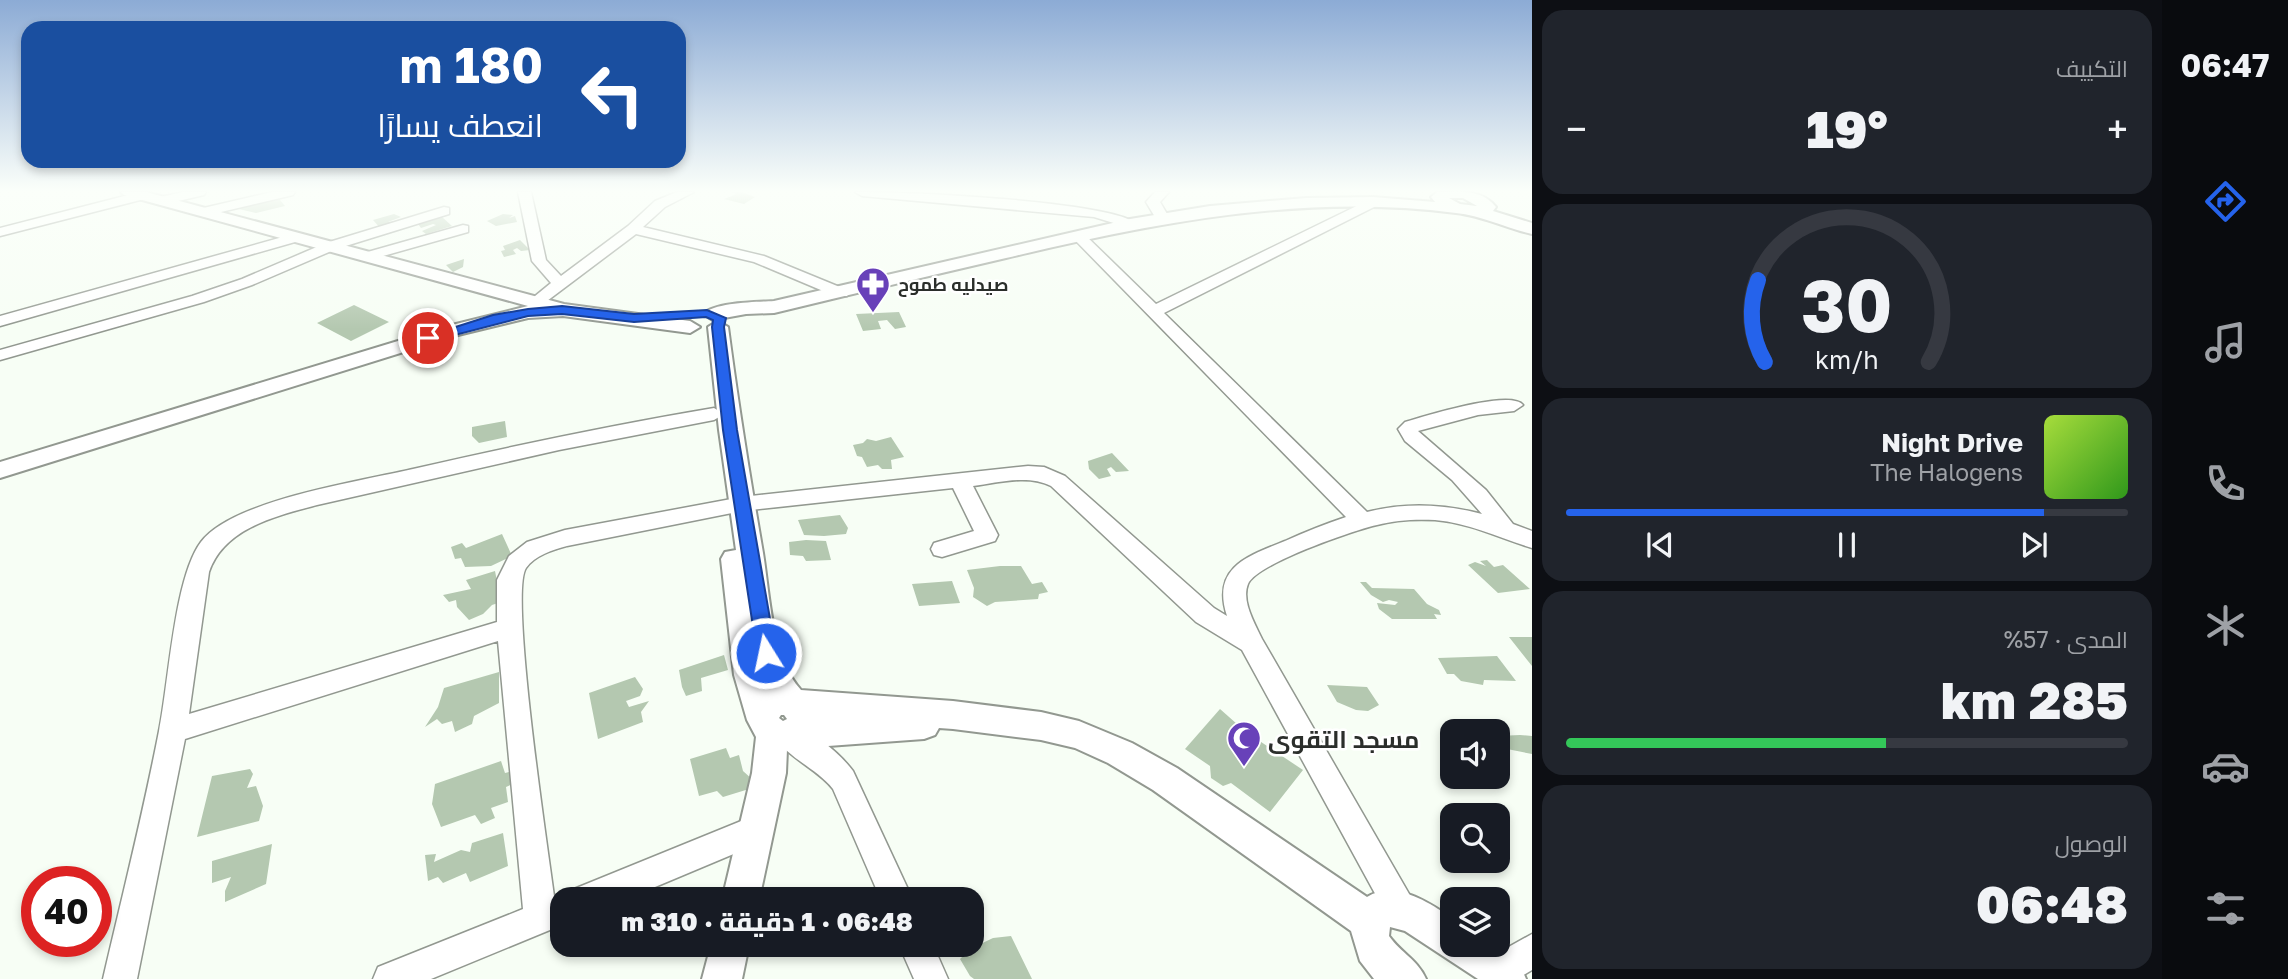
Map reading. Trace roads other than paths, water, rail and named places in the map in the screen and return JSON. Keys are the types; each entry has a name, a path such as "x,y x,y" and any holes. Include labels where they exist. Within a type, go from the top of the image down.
{"street":[{"path":"0,321 294,238"},
{"path":"300,238 562,310"},
{"path":"0,355 198,299 358,238"},
{"path":"369,256 433,238"},
{"path":"534,238 539,261 560,284"},
{"path":"537,301 621,238"},
{"path":"669,238 758,259 841,293"},
{"path":"0,470 451,331 528,312 562,310 634,318 648,323 705,323 767,312 774,307 1076,238"},
{"path":"1080,238 1361,519"},
{"path":"1153,312 1302,238"},
{"path":"705,323 704,345 713,414 734,506"},
{"path":"705,323 734,506 749,675 783,721 844,780 891,887"},
{"path":"1504,528 1479,495 1412,437 1408,429 1478,409 1514,405"},
{"path":"120,979 173,731 197,572 204,551 230,529 306,501 501,456 713,414"},
{"path":"550,906 509,628 509,580 517,562 535,548 565,538 734,506 959,480 1028,473 1044,474 1058,481 1205,615 1251,643"},
{"path":"942,550 982,539 987,535 959,480"},
{"path":"1386,916 1251,643 1236,607 1235,587 1244,572 1256,563 1361,519 1396,511 1444,512 1504,528 1532,540"},
{"path":"173,731 509,628"},
{"path":"783,721 1005,721 1041,726 1079,736 1131,758 1386,916 1440,936"},
{"path":"743,887 783,721"},
{"path":"617,887 756,830"},
{"path":"390,979 550,913"},
{"path":"1386,916 1369,936 1378,955 1392,970 1406,979"},
{"path":"1481,957 1502,975 1532,951"},
{"path":"722,979 727,957"},
{"path":"921,957 931,979"}],"place":[{"name":"صيدليه طموح","path":"873,314"},
{"name":"مسجد التقوى","path":"1244,768"}]}
